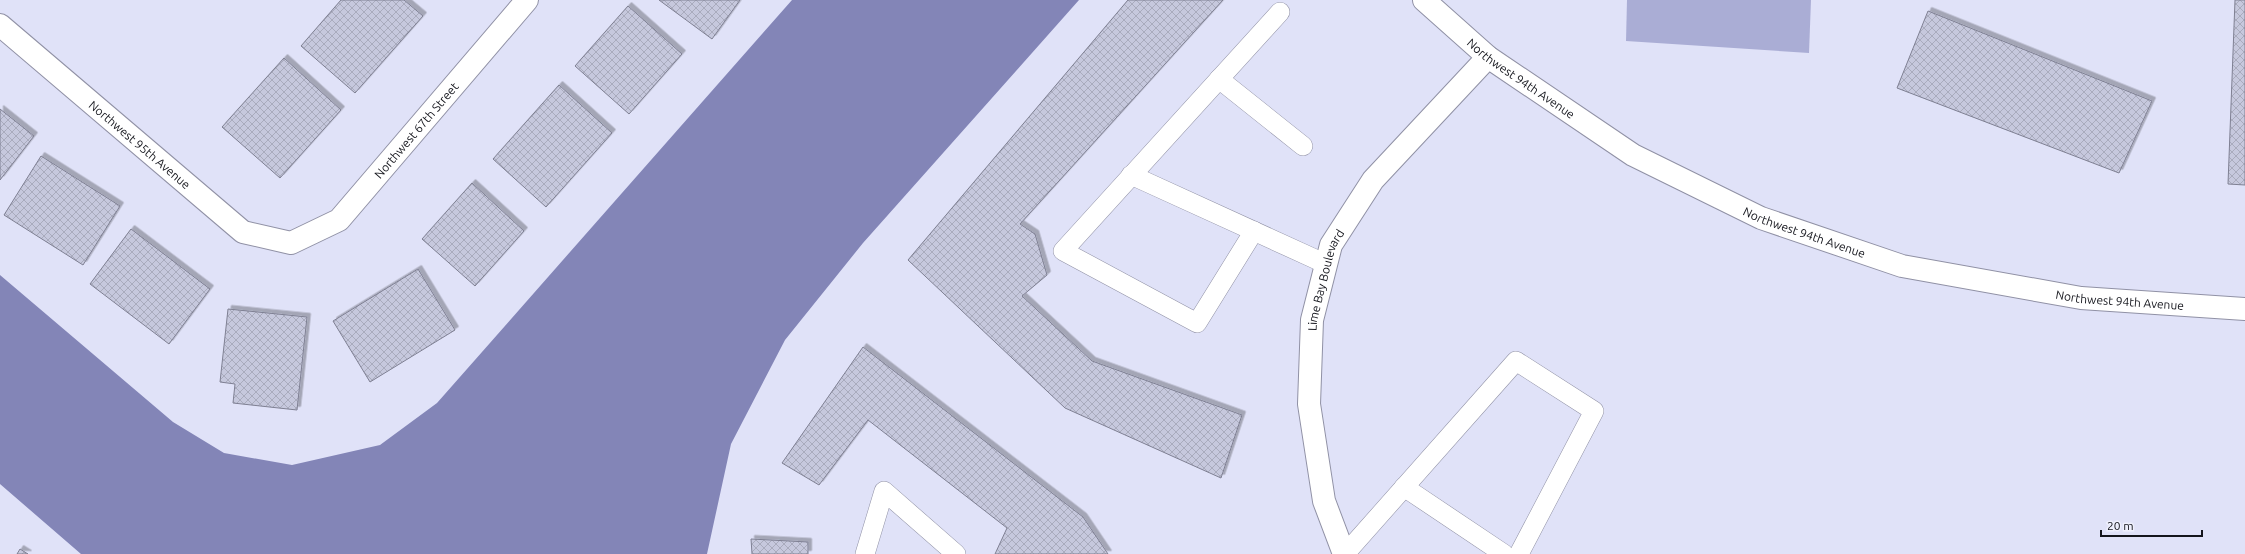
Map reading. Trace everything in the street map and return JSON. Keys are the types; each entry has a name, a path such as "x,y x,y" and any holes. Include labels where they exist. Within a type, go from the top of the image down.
{"street":[{"name":"Northwest 67th Street","path":"291,243 339,220 527,0"},
{"name":"Northwest 94th Avenue","path":"1424,0 1488,57 1640,158 1761,218 1902,266 2081,298 2245,309"},
{"name":"Northwest 95th Avenue","path":"0,25 243,232 291,243"},
{"name":"Lime Bay Boulevard","path":"1345,554 1324,501 1309,404 1312,320 1331,245 1373,180 1488,57"}],"lane":[{"path":"1254,231 1197,323 1063,251 1280,12"},
{"path":"1219,79 1303,146"},
{"path":"1131,175 1326,264"},
{"path":"1345,554 1516,361 1594,412 1519,554"},
{"path":"1404,487 1504,554"},
{"path":"865,554 884,491 956,554"}],"shaded area":[{"path":"792,0 1079,0 863,243 785,340 731,444 707,554 81,554 0,484 0,275 173,422 224,453 292,465 380,445 437,403"},
{"path":"1627,0 1811,0 1809,53 1626,41"}],"building":[{"path":"341,0 404,0 423,16 355,93 301,46"},
{"path":"659,0 740,0 712,39"},
{"path":"1128,0 1223,0 1020,224 1035,234 1047,275 1022,296 1092,361 1242,415 1221,478 1065,408 908,260"},
{"path":"2235,0 2245,0 2245,185 2228,184"},
{"path":"628,6 682,54 629,114 575,66"},
{"path":"1928,11 2152,101 2119,173 1897,88"},
{"path":"284,58 341,110 280,178 222,127"},
{"path":"559,85 612,133 546,207 493,159"},
{"path":"0,109 34,136 0,180"},
{"path":"41,156 120,206 83,265 4,215"},
{"path":"472,183 524,231 475,286 422,239"},
{"path":"131,229 210,289 169,344 90,284"},
{"path":"418,269 455,330 370,382 333,321"},
{"path":"228,309 307,317 297,410 233,403 235,384 220,382"},
{"path":"863,347 1083,517 1108,554 995,554 1007,528 868,420 819,485 782,463"},
{"path":"751,539 808,542 808,554 752,554"},
{"path":"20,549 28,554 17,554"}]}
